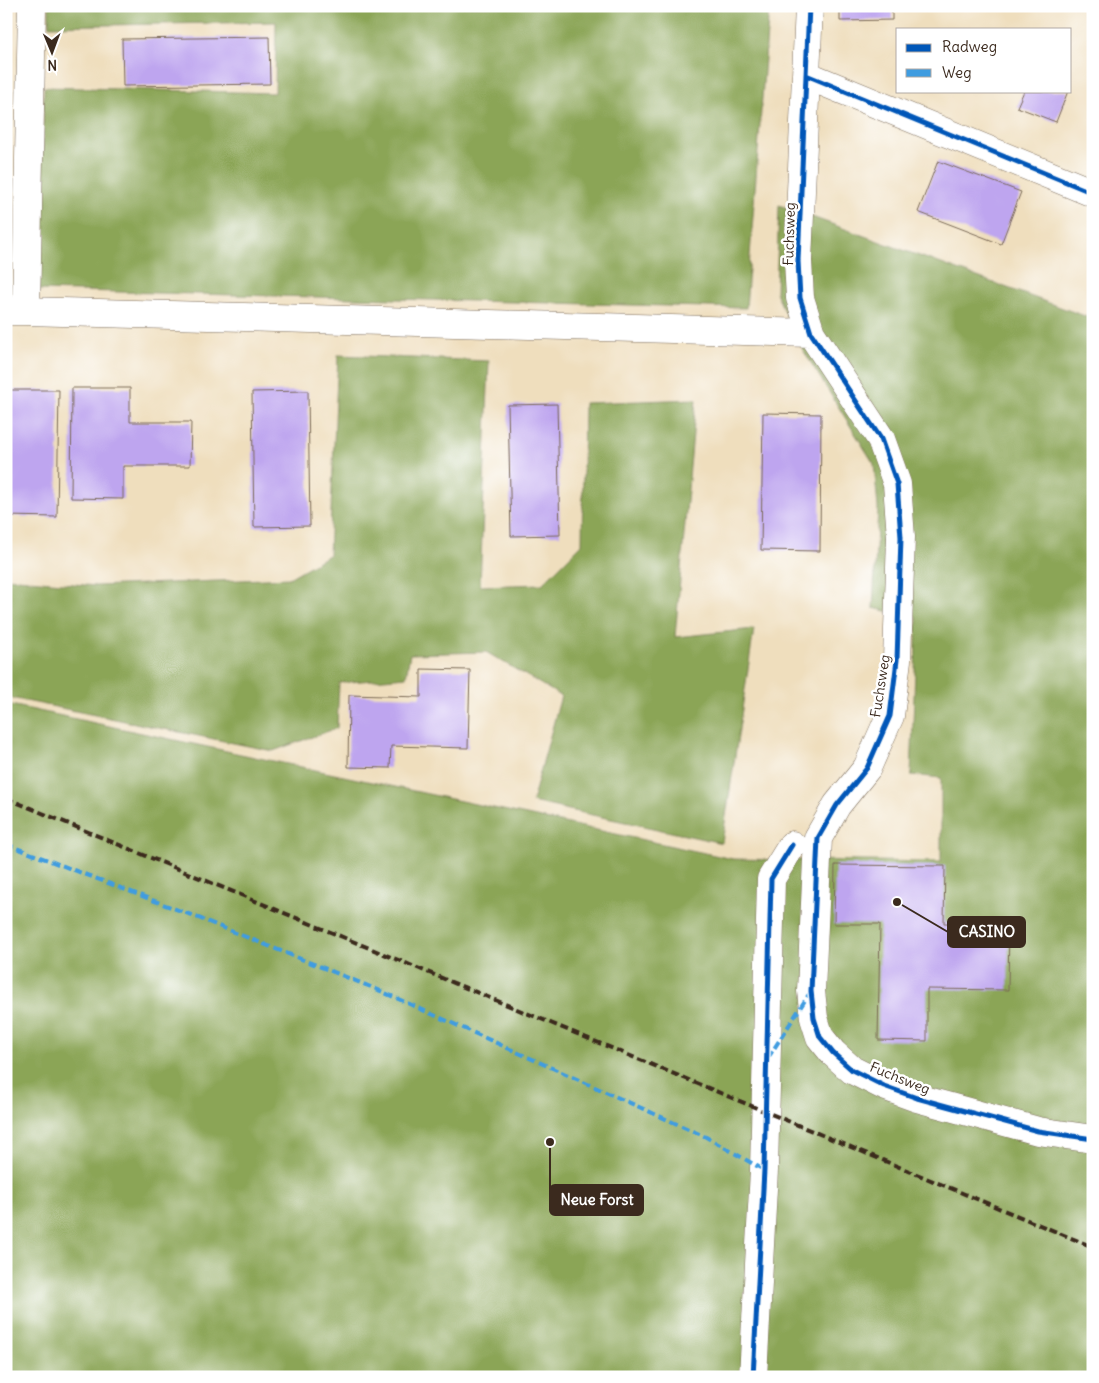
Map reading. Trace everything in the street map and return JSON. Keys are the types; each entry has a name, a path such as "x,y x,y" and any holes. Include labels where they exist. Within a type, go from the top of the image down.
{"street":[{"path":"32,6 16,311 811,333"},
{"name":"Fuchsweg","path":"809,6 798,261 800,298 811,333 881,439 897,484 901,537 897,660 890,716 867,768 837,805 818,838 811,991 814,1018 820,1037 833,1053 852,1070 900,1092 975,1115 1038,1131 1093,1139"},
{"path":"806,76 1093,193"},
{"path":"753,1377 764,1170 771,879 792,845"}],"green space":[{"path":"49,6 769,6 746,308 39,290 44,87 275,93 276,22 49,26"},
{"path":"779,205 1093,319 1093,1377 6,1377 6,704 733,859 941,862 941,778 911,775 917,618 873,608 878,508 874,464 795,337 776,292"},
{"path":"338,355 489,361 480,586 542,584 582,544 584,403 696,399 675,637 754,629 722,843 532,802 561,696 486,652 410,654 406,677 339,683 337,728 273,751 6,697 6,578 96,586 289,578 329,555"}],"building":[{"path":"840,6 892,6 892,20 840,21"},
{"path":"269,37 270,84 123,86 122,39"},
{"path":"1024,92 1068,92 1056,122 1017,107"},
{"path":"938,161 1021,192 1001,244 918,212"},
{"path":"72,388 130,388 130,422 191,422 190,466 123,466 123,499 71,498"},
{"path":"6,390 59,390 57,517 6,516"},
{"path":"308,391 310,526 254,527 252,392"},
{"path":"557,404 560,535 511,536 508,405"},
{"path":"763,413 821,414 820,551 761,550"},
{"path":"421,669 470,670 468,748 391,746 390,768 348,767 349,695 421,697"},
{"path":"835,865 945,866 944,923 1009,924 1008,990 927,989 927,1041 878,1040 880,924 834,924"}],"railway":[{"path":"6,798 1093,1247"}],"marked path":[{"path":"6,844 376,989 706,1137 764,1170"},
{"path":"768,1058 811,991"}],"cycle path":[{"path":"809,6 798,261 800,298 811,333 881,439 897,484 901,537 897,660 890,716 867,768 837,805 818,838 811,991 814,1018 820,1037 833,1053 852,1070 884,1086 917,1098 1038,1131 1093,1139"},
{"path":"806,75 1093,193"},
{"path":"753,1377 764,1170 771,879 792,845"}],"place":[{"name":"CASINO","path":"897,902"},
{"name":"Neue Forst","path":"550,1142"}]}
